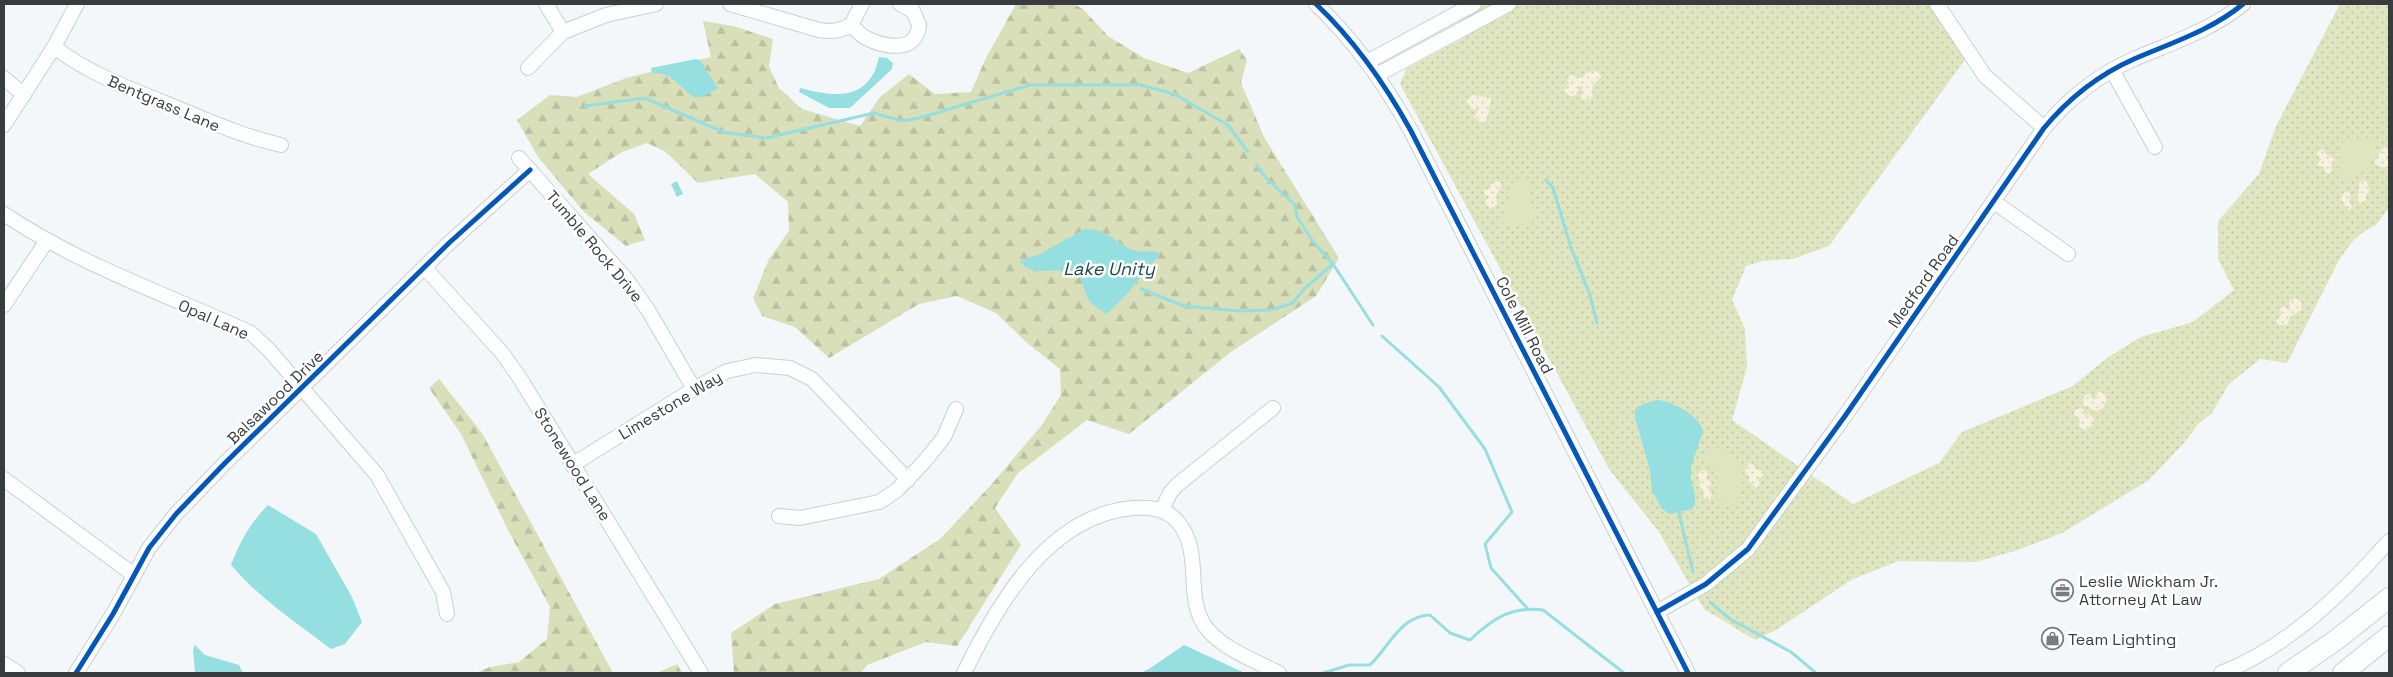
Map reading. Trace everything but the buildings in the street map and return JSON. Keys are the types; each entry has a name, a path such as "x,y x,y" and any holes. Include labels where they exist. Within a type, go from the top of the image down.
{"highway":[{"path":"2288,673 2336,640 2389,598"},
{"path":"2342,673 2389,636"}],"street":[{"path":"4,125 54,47 77,4"},
{"path":"546,4 562,32"},
{"path":"528,68 562,32 606,15 640,5 656,4"},
{"path":"730,4 831,32 843,30 851,24 862,4"},
{"path":"851,24 865,37 894,47 903,47 915,38 919,25 913,11 900,4"},
{"name":"Cole Mill Road","path":"1316,4 1367,62 1399,109 1688,673"},
{"path":"1367,62 1474,4"},
{"path":"1377,75 1509,4"},
{"name":"Medford Road","path":"1657,612 1706,584 1748,549 1845,416 2044,128 2070,99 2112,70 2208,26 2243,4"},
{"path":"1944,6 1985,76 2044,128"},
{"name":"Bentgrass Lane","path":"54,47 78,63 130,89 231,131 281,145"},
{"path":"2112,70 2155,147"},
{"path":"4,78 24,94"},
{"name":"Tumble Rock Drive","path":"519,158 627,280 648,310 694,389"},
{"name":"Balsawood Drive","path":"76,673 149,548 176,514 449,243 530,170"},
{"path":"1994,202 2068,254"},
{"name":"Opal Lane","path":"4,214 46,242 158,294 251,333 302,387 377,475 443,592 447,614"},
{"path":"4,305 46,242"},
{"name":"Stonewood Lane","path":"425,268 503,354 632,558 701,673"},
{"name":"Limestone Way","path":"572,465 694,389 727,371 756,365 790,368 812,379 908,480"},
{"path":"1162,510 1170,493 1178,485 1273,408"},
{"path":"779,516 800,518 879,502 908,480 944,437 956,409"},
{"path":"4,479 134,575"},
{"path":"964,673 998,609 1029,566 1051,545 1103,514 1138,508 1162,510 1179,523 1190,546 1194,563 1195,603 1204,624 1216,638 1279,673"},
{"path":"2221,673 2253,658 2296,629 2339,592 2389,541"},
{"path":"4,664 18,673"}],"green space":[{"path":"1016,4 1074,4 1083,9 1108,36 1144,58 1188,73 1239,49 1247,60 1241,83 1264,137 1339,258 1316,296 1231,352 1129,434 1087,420 1018,473 995,508 1021,545 957,646 926,642 867,665 861,673 734,673 731,633 775,604 879,579 940,539 991,485 1041,426 1061,395 1060,369 1026,342 996,313 957,296 919,304 829,358 795,327 762,316 753,298 769,259 789,231 788,202 755,174 698,183 666,152 647,143 622,152 588,174 634,214 645,240 626,246 584,212 538,157 517,120 550,95 577,97 626,78 711,57 703,21 733,26 773,39 769,67 779,88 802,109 860,126 880,97 909,74 935,94 971,92 986,58"},
{"path":"1453,4 1940,4 1967,57 1829,246 1793,259 1762,261 1746,266 1732,300 1745,329 1747,367 1732,420 1853,504 1939,463 1962,432 2073,386 2107,358 2141,337 2193,322 2234,290 2218,259 2218,221 2259,174 2276,126 2340,4 2389,4 2389,208 2376,225 2363,232 2351,243 2339,260 2287,363 2260,359 2228,385 2212,413 2198,424 2184,443 2149,480 2062,533 2015,551 1975,562 1898,561 1851,580 1776,630 1755,640 1704,609 1659,532 1609,469 1400,84 1406,69 1471,34"},
{"path":"2347,138 2369,138 2375,142 2376,146 2369,167 2346,183 2339,180 2338,171 2342,158 2340,145"},
{"path":"1520,179 1529,183 1531,202 1538,210 1538,215 1532,223 1509,227 1502,223 1502,217 1508,203 1511,185"},
{"path":"439,379 482,433 613,673 476,673 490,667 519,662 547,639 550,607 510,534 461,434 429,388"},
{"path":"1717,447 1738,463 1744,477 1737,501 1731,507 1725,506 1717,498 1718,478 1705,458 1708,450"},
{"path":"677,664 682,673 657,673"}],"sand":[{"path":"1595,71 1601,77 1592,87 1593,95 1590,99 1584,100 1581,98 1583,86 1580,86 1575,96 1569,96 1564,90 1569,84 1567,78 1570,75 1582,78 1586,73"},
{"path":"1473,95 1491,98 1487,119 1483,124 1474,117 1480,107 1473,110 1466,101"},
{"path":"2384,147 2389,148 2389,154 2386,158 2389,159 2389,166 2383,167 2374,162"},
{"path":"2322,149 2328,156 2335,159 2331,166 2332,172 2329,174 2325,171 2324,167 2317,165 2321,159 2316,153"},
{"path":"2362,180 2366,181 2370,189 2366,195 2366,200 2361,204 2356,198 2359,193 2359,183"},
{"path":"1500,182 1501,187 1496,195 1497,204 1489,208 1485,202 1489,196 1485,195 1483,191 1490,188 1492,183"},
{"path":"2344,192 2348,192 2351,195 2349,202 2352,207 2349,211 2341,199"},
{"path":"2296,298 2302,303 2301,310 2290,317 2287,325 2279,325 2276,321 2281,315 2280,308 2284,306 2290,310 2289,302"},
{"path":"2098,392 2103,392 2107,399 2103,408 2096,411 2082,404 2085,395 2089,394 2094,401"},
{"path":"2079,408 2083,409 2085,417 2089,414 2094,419 2092,425 2086,430 2079,427 2080,420 2074,414 2074,411"},
{"path":"1752,463 1755,469 1764,473 1762,477 1757,478 1760,483 1757,489 1749,482 1749,476 1745,471 1747,465"},
{"path":"1702,470 1707,471 1707,480 1712,483 1708,489 1712,494 1710,500 1704,498 1703,490 1699,486 1701,481 1697,475"}],"water":[{"path":"879,57 887,58 893,63 892,69 850,108 829,108 799,92 800,88 829,94 849,93 857,90 873,74"},
{"path":"696,59 700,60 718,89 700,97 690,94 669,76 652,73 651,68"},
{"path":"677,181 683,194 677,197 671,184"},
{"name":"Lake Unity","path":"1085,229 1092,229 1106,234 1136,251 1160,254 1126,295 1107,314 1091,302 1081,280 1075,274 1064,271 1036,271 1024,266 1020,261 1040,254"},
{"path":"1657,400 1670,403 1691,414 1703,431 1691,467 1695,504 1692,509 1670,514 1662,509 1652,491 1650,470 1635,418 1635,409"},
{"path":"268,505 316,534 352,597 362,622 345,644 331,649 291,620 254,589 231,565 246,533"},
{"path":"195,645 205,655 239,665 243,673 195,673 193,649"},
{"path":"1184,645 1245,673 1140,673"}],"waterway":[{"path":"585,106 645,98 723,132 766,138 874,113 902,121 919,118 1030,85 1141,85 1174,94 1228,125 1248,152"},
{"path":"1257,166 1267,179 1295,205 1297,217 1314,243 1333,264 1373,325"},
{"path":"1546,180 1553,188 1571,248 1590,295 1597,323"},
{"path":"1141,289 1184,306 1240,311 1270,310 1293,303 1305,288 1333,264"},
{"path":"1382,336 1439,387 1485,449 1512,512 1485,544 1491,568 1527,608"},
{"path":"1678,509 1693,572"},
{"path":"1710,602 1730,619 1791,652 1816,673"},
{"path":"1323,673 1349,665 1370,665 1403,627 1420,617 1430,615 1450,633 1470,640 1494,620 1512,612 1532,609 1543,610 1624,673"}],"cycle path":[{"path":"1316,4 1344,33 1368,64 1391,97 1411,131 1688,673"},
{"path":"1657,612 1706,584 1748,549 1845,416 2044,128 2054,117 2074,97 2108,72 2205,29 2243,4"},
{"path":"76,673 113,614 149,548 176,514 224,464 449,243 530,170"}],"place":[{"name":"Leslie Wickham Jr. Attorney At Law","path":"2063,590"},
{"name":"Team Lighting","path":"2052,639"}]}
